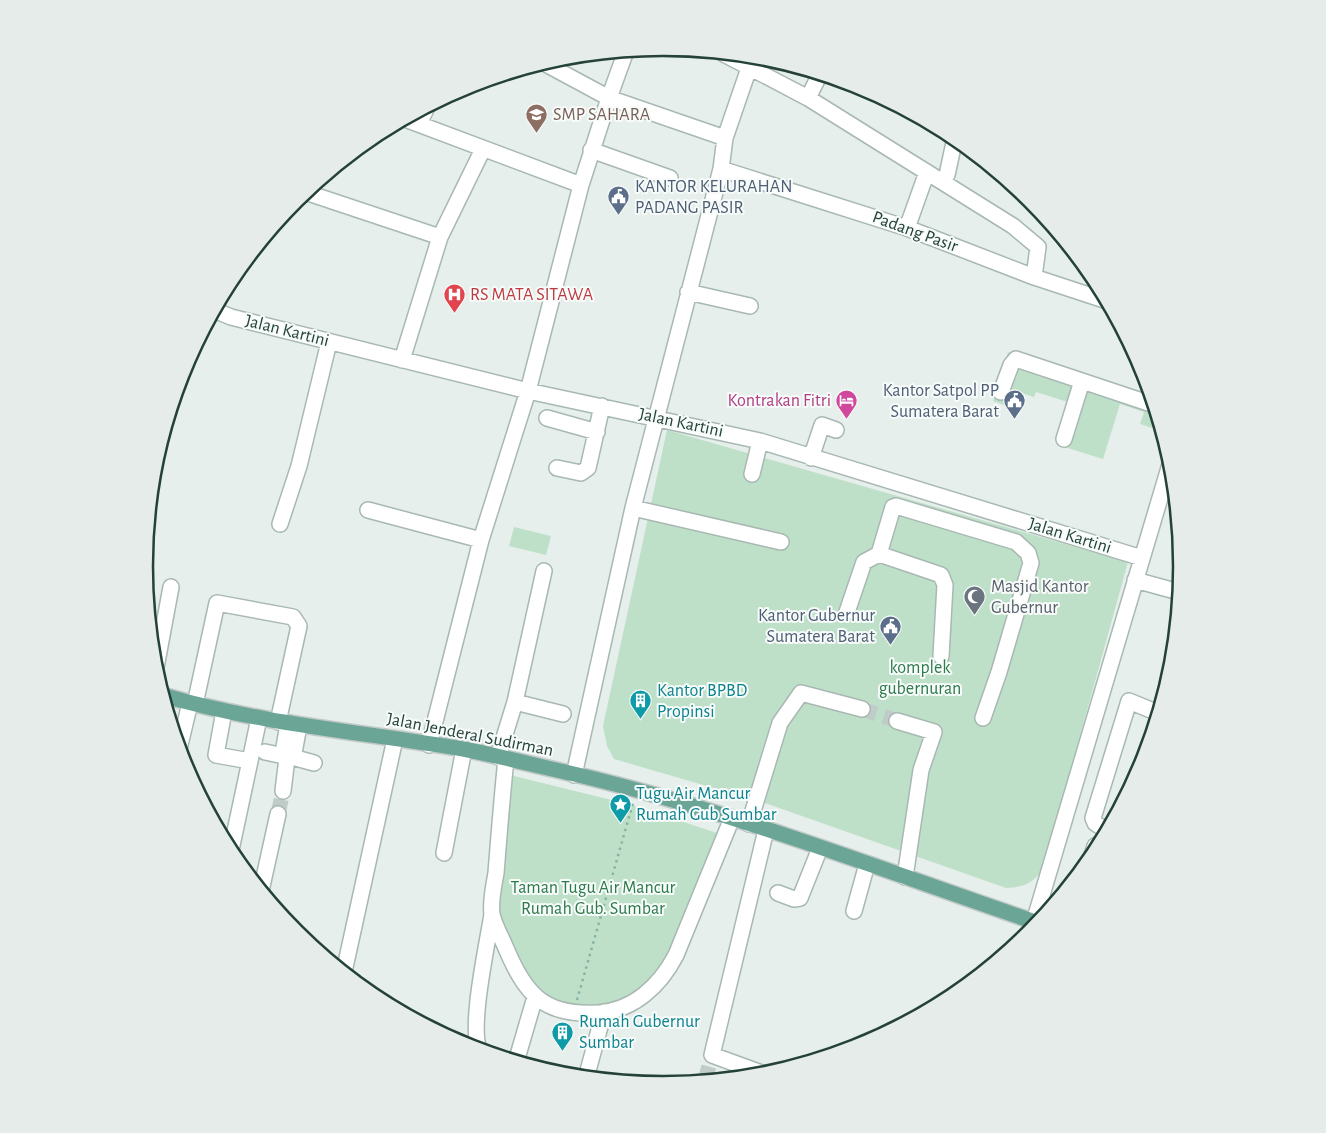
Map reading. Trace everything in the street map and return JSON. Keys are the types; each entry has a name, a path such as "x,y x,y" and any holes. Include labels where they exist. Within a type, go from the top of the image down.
{"main road":[{"name":"Jalan Jenderal Sudirman","path":"170,697 224,711 289,724 464,750 636,789 732,818 905,877 1028,923"}],"street":[{"path":"429,745 481,540 528,391 581,185 591,150 624,58"},
{"path":"739,62 808,98 1006,221 1036,243 1039,252 1034,277"},
{"path":"554,68 610,98 725,138"},
{"path":"574,774 633,508 721,169 725,138 749,68"},
{"path":"808,98 817,80"},
{"path":"414,122 581,185"},
{"path":"947,175 953,147"},
{"path":"402,360 440,237 483,149"},
{"path":"591,150 670,178"},
{"name":"Padang Pasir","path":"721,169 908,228 1034,277 1097,299"},
{"path":"908,228 927,172"},
{"path":"314,195 440,237"},
{"path":"688,292 750,306"},
{"name":"Jalan Kartini","path":"220,313 329,342 528,391 656,417 760,441 1142,558"},
{"path":"280,524 299,466 329,342"},
{"path":"1000,392 1010,365 1016,359 1146,402"},
{"path":"1064,439 1082,381"},
{"path":"558,468 578,473 586,470 602,406"},
{"path":"547,418 597,432"},
{"path":"811,458 822,425 836,430"},
{"path":"752,474 760,441"},
{"path":"1039,911 1165,480"},
{"path":"902,508 909,486"},
{"path":"846,612 864,562 879,554 893,507 902,508 1016,542 1028,553 1031,564 999,672 983,718"},
{"path":"633,508 781,542"},
{"path":"368,510 481,540"},
{"path":"879,554 941,575 944,579 941,656"},
{"path":"477,1042 478,1008 492,914 502,758 544,571"},
{"path":"1135,580 1172,590"},
{"path":"160,649 171,587"},
{"path":"183,738 193,704 217,603 293,617 299,626 289,724 288,757 283,791"},
{"path":"1103,692 1153,710"},
{"path":"749,824 780,723 801,693 862,709"},
{"path":"515,702 563,714"},
{"path":"1102,827 1095,823 1093,818 1129,702"},
{"path":"224,711 216,755 250,761"},
{"path":"233,841 259,718"},
{"path":"897,721 934,732 921,770 905,877"},
{"path":"345,965 395,739"},
{"path":"444,853 464,750"},
{"path":"265,752 314,763"},
{"path":"263,883 278,814"},
{"path":"492,914 516,972 535,997 553,1007 574,1013 604,1012 620,1009 642,997 669,967 676,955 732,818"},
{"path":"752,1069 712,1055 766,830"},
{"path":"778,893 794,899 800,898 820,848"},
{"path":"854,911 867,864"},
{"path":"518,1055 535,997"},
{"path":"588,1071 604,1012"}],"path":[{"path":"574,1013 636,789"}],"green space":[{"path":"1008,352 1143,395 1154,429 1140,424 1144,412 1120,404 1103,459 1058,445 1071,403 1036,392 1034,397 1009,389 1004,405 993,401"},
{"name":"komplek gubernuran","path":"667,430 1128,562 1043,870 1035,879 1022,886 1006,888 765,803 614,759 607,746 603,726"},
{"path":"514,527 551,536 546,555 509,546"},
{"name":"Taman Tugu Air Mancur Rumah Gub. Sumbar","path":"506,774 632,805 726,836 672,966 605,1019 531,1005 492,920"}],"tunnel":[{"path":"862,709 897,721"},
{"path":"278,814 283,791"},
{"path":"707,1075 712,1055"}],"place":[{"name":"SMP SAHARA","path":"537,134"},
{"name":"KANTOR KELURAHAN PADANG PASIR","path":"619,216"},
{"name":"RS MATA SITAWA","path":"454,314"},
{"name":"Kontrakan Fitri","path":"847,420"},
{"name":"Kantor Satpol PP Sumatera Barat","path":"1015,420"},
{"name":"Masjid Kantor Gubernur","path":"975,616"},
{"name":"Kantor Gubernur Sumatera Barat","path":"891,645"},
{"name":"Kantor BPBD Propinsi","path":"641,720"},
{"name":"Tugu Air Mancur Rumah Gub Sumbar","path":"620,823"},
{"name":"Rumah Gubernur Sumbar","path":"563,1051"}]}
